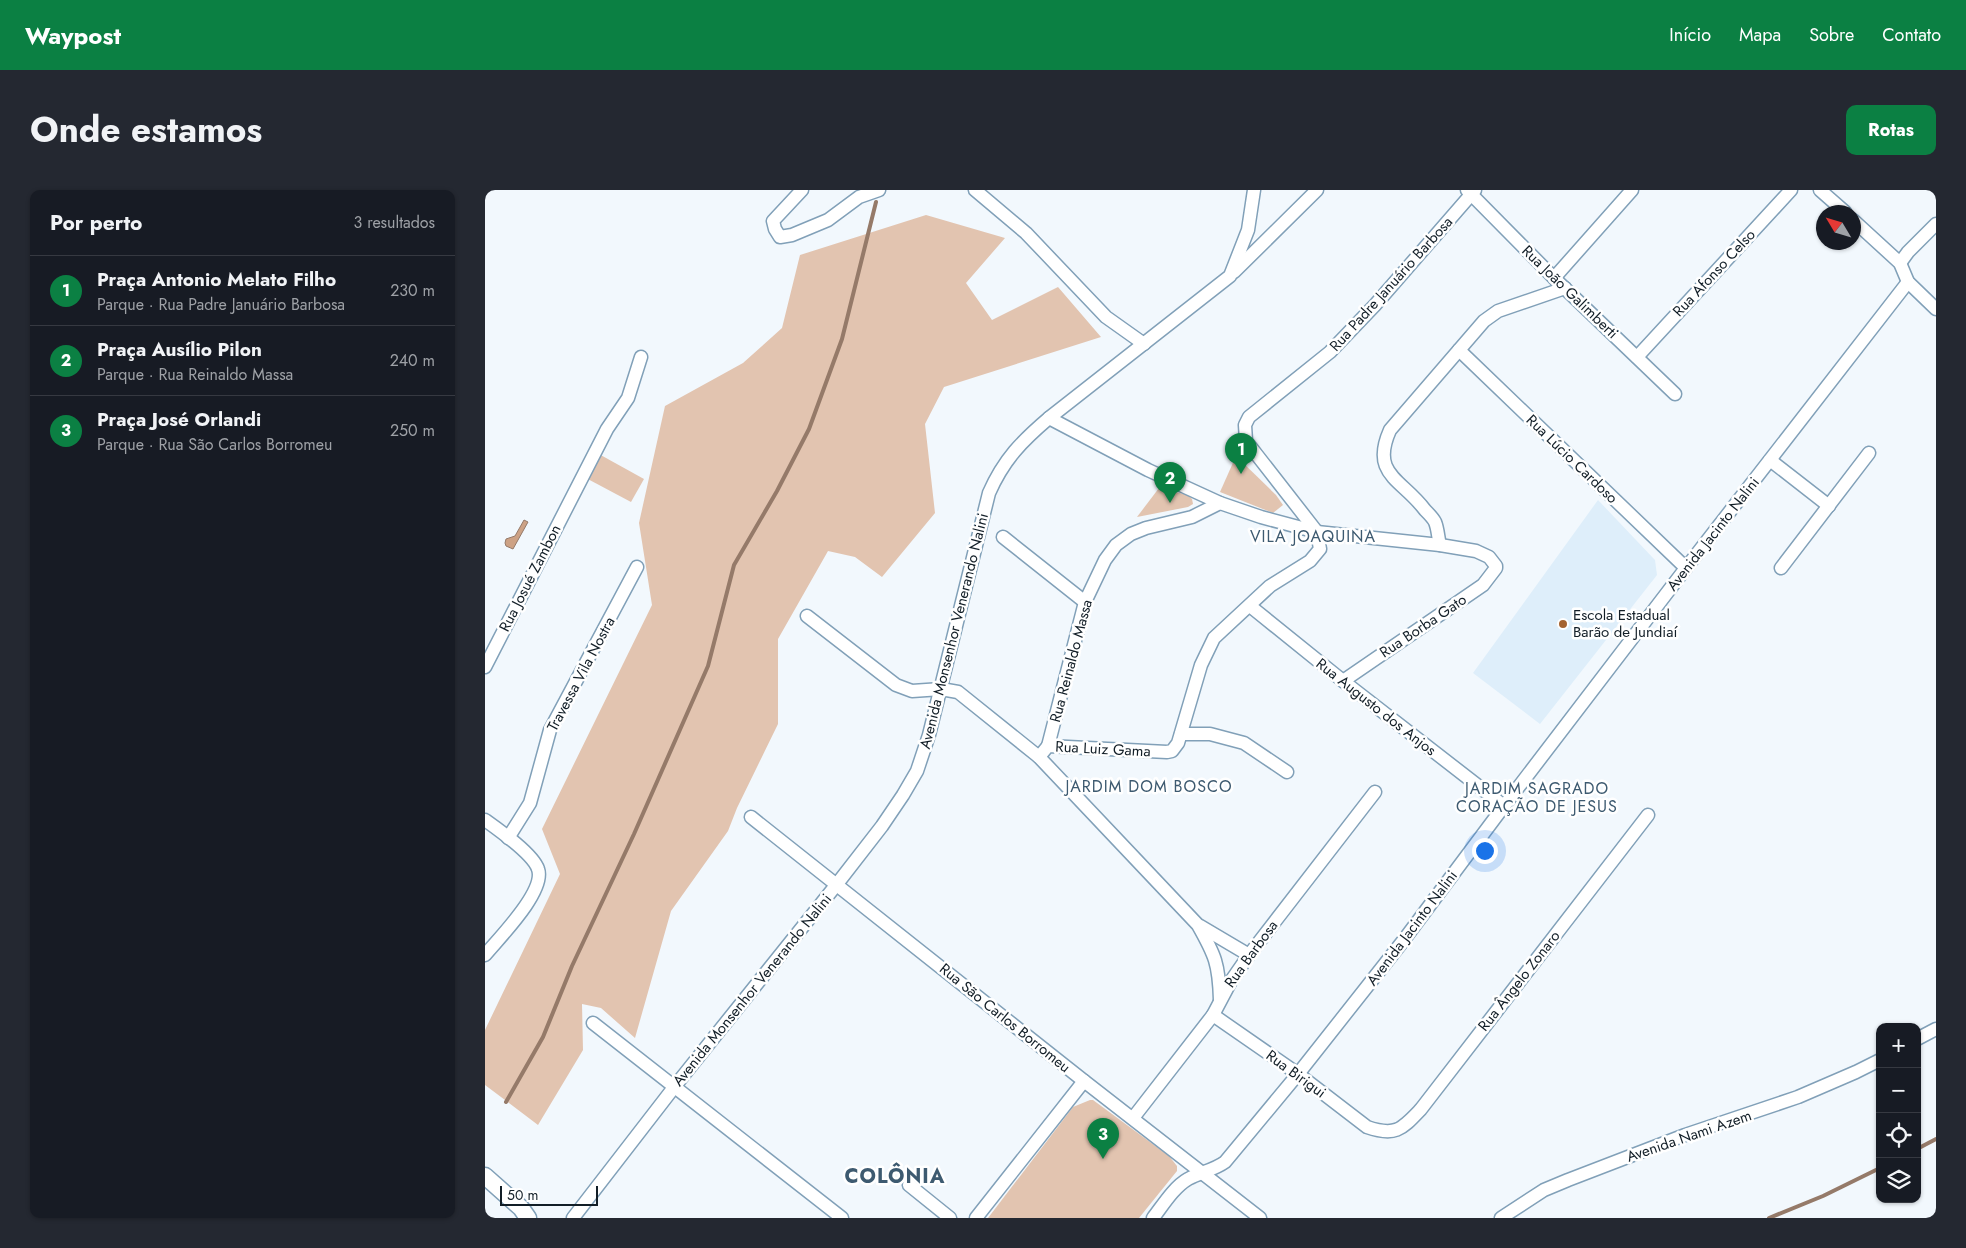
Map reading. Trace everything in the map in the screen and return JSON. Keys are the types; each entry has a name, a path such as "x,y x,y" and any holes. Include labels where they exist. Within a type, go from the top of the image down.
{"main road":[{"path":"485,1176 511,1198 528,1218"}],"street":[{"path":"801,190 773,221 775,230 780,237 792,236 829,220 859,197 879,190"},
{"path":"975,190 1026,232 1106,317 1144,344"},
{"path":"1230,276 1248,230 1254,190"},
{"name":"Avenida Monsenhor Venerando Nalini","path":"573,1218 675,1086 837,884 903,795 917,770 929,735 989,493 997,474 1009,456 1049,418 1230,276 1317,190"},
{"path":"1554,278 1632,190"},
{"name":"Rua Afonso Celso","path":"1637,357 1791,190"},
{"path":"1820,190 1837,205"},
{"name":"Rua João Galimberti","path":"1471,191 1554,278 1675,394"},
{"name":"Rua Padre Januário Barbosa","path":"1317,532 1246,441 1245,425 1249,418 1330,352 1375,305 1471,191"},
{"path":"1900,263 1907,252 1936,224"},
{"path":"1861,227 1900,263 1908,282 1936,309"},
{"name":"Avenida Jacinto Nalini","path":"1153,1218 1178,1187 1189,1179 1217,1168 1225,1162 1298,1074 1403,941 1686,568 1908,282"},
{"path":"1049,418 1148,470 1220,502 1261,517 1317,532 1440,545 1435,522 1415,497 1392,478 1383,458 1384,444 1390,430 1484,321 1498,311 1565,288"},
{"name":"Rua Lúcio Cardoso","path":"1459,350 1686,568"},
{"name":"Rua Josué Zambon","path":"485,667 607,429 627,398 641,357"},
{"path":"1781,568 1869,453"},
{"path":"1770,460 1829,506"},
{"name":"Rua Reinaldo Massa","path":"1048,746 1085,602 1105,560 1116,545 1131,534 1146,528 1192,517 1220,502"},
{"path":"1287,772 1257,751 1228,738 1210,734 1181,734 1201,665 1210,645 1220,632 1270,586 1317,556 1320,549 1317,532"},
{"path":"1003,537 1085,602"},
{"name":"Rua Borba Gato","path":"1343,681 1483,585 1494,572 1496,566 1493,560 1485,554 1440,545"},
{"name":"Travessa Vila Nostra","path":"508,838 530,803 550,730 637,567"},
{"name":"Rua Augusto dos Anjos","path":"1250,606 1504,806"},
{"path":"807,616 896,685 913,691 941,689 958,692 1039,757 1198,925 1216,959 1219,974 1220,1000"},
{"name":"Rua Luiz Gama","path":"1039,757 1048,746 1167,752 1172,751 1178,743 1181,734"},
{"name":"Rua Barbosa","path":"1133,1118 1213,1015 1220,1000 1249,955 1375,792"},
{"name":"Rua Ângelo Zonaro","path":"1381,1132 1398,1130 1421,1109 1647,815"},
{"name":"Rua São Carlos Borromeu","path":"751,817 1260,1218"},
{"path":"485,820 532,859 538,868 539,882 537,889 527,904 485,955"},
{"path":"1198,925 1249,955"},
{"name":"Rua Birigui","path":"1213,1015 1298,1074 1354,1118 1367,1127 1381,1132"},
{"path":"593,1023 842,1218"},
{"path":"1921,1037 1936,1029"},
{"name":"Avenida Nami Azem","path":"1501,1218 1544,1190 1568,1180 1685,1135 1798,1097 1876,1062"},
{"path":"976,1218 1084,1081"},
{"path":"909,1185 950,1218"}],"shaded area":[{"path":"926,215 1005,238 966,283 992,320 1058,287 1101,337 944,387 925,424 935,513 882,577 855,557 828,551 778,639 778,724 737,808 728,831 671,911 635,1038 601,1008 582,1004 583,1050 538,1125 485,1085 485,1030 560,874 542,829 652,605 639,523 665,406 743,363 782,328 800,255"},
{"path":"597,453 644,479 631,502 584,477"},
{"path":"1236,456 1276,495 1283,505 1273,513 1220,492"},
{"path":"1159,488 1188,495 1192,499 1193,504 1188,507 1137,517"},
{"name":"Escola Estadual Barão de Jundiaí","path":"1598,500 1655,560 1657,575 1540,724 1473,673"},
{"path":"524,520 528,522 513,549 506,546 506,539 515,536"},
{"path":"1093,1100 1169,1156 1177,1166 1177,1171 1139,1218 988,1218 1073,1107"}],"waterway":[{"path":"506,1102 543,1037 572,966 634,834 708,666 734,565 777,491 809,429 842,339 876,202"},
{"path":"1921,1147 1936,1139"},
{"path":"1769,1218 1823,1196 1876,1170"}],"place":[{"name":"Praça Antonio Melato Filho","path":"1241,474"},
{"name":"Praça Ausílio Pilon","path":"1170,503"},
{"name":"Escola Estadual Barão de Jundiaí","path":"1563,624"},
{"name":"Praça José Orlandi","path":"1103,1159"}],"district":[{"name":"VILA JOAQUINA","path":"1313,536"},
{"name":"JARDIM DOM BOSCO","path":"1149,786"},
{"name":"JARDIM SAGRADO CORAÇÃO DE JESUS","path":"1537,797"},
{"name":"COLÔNIA","path":"895,1176"}]}
